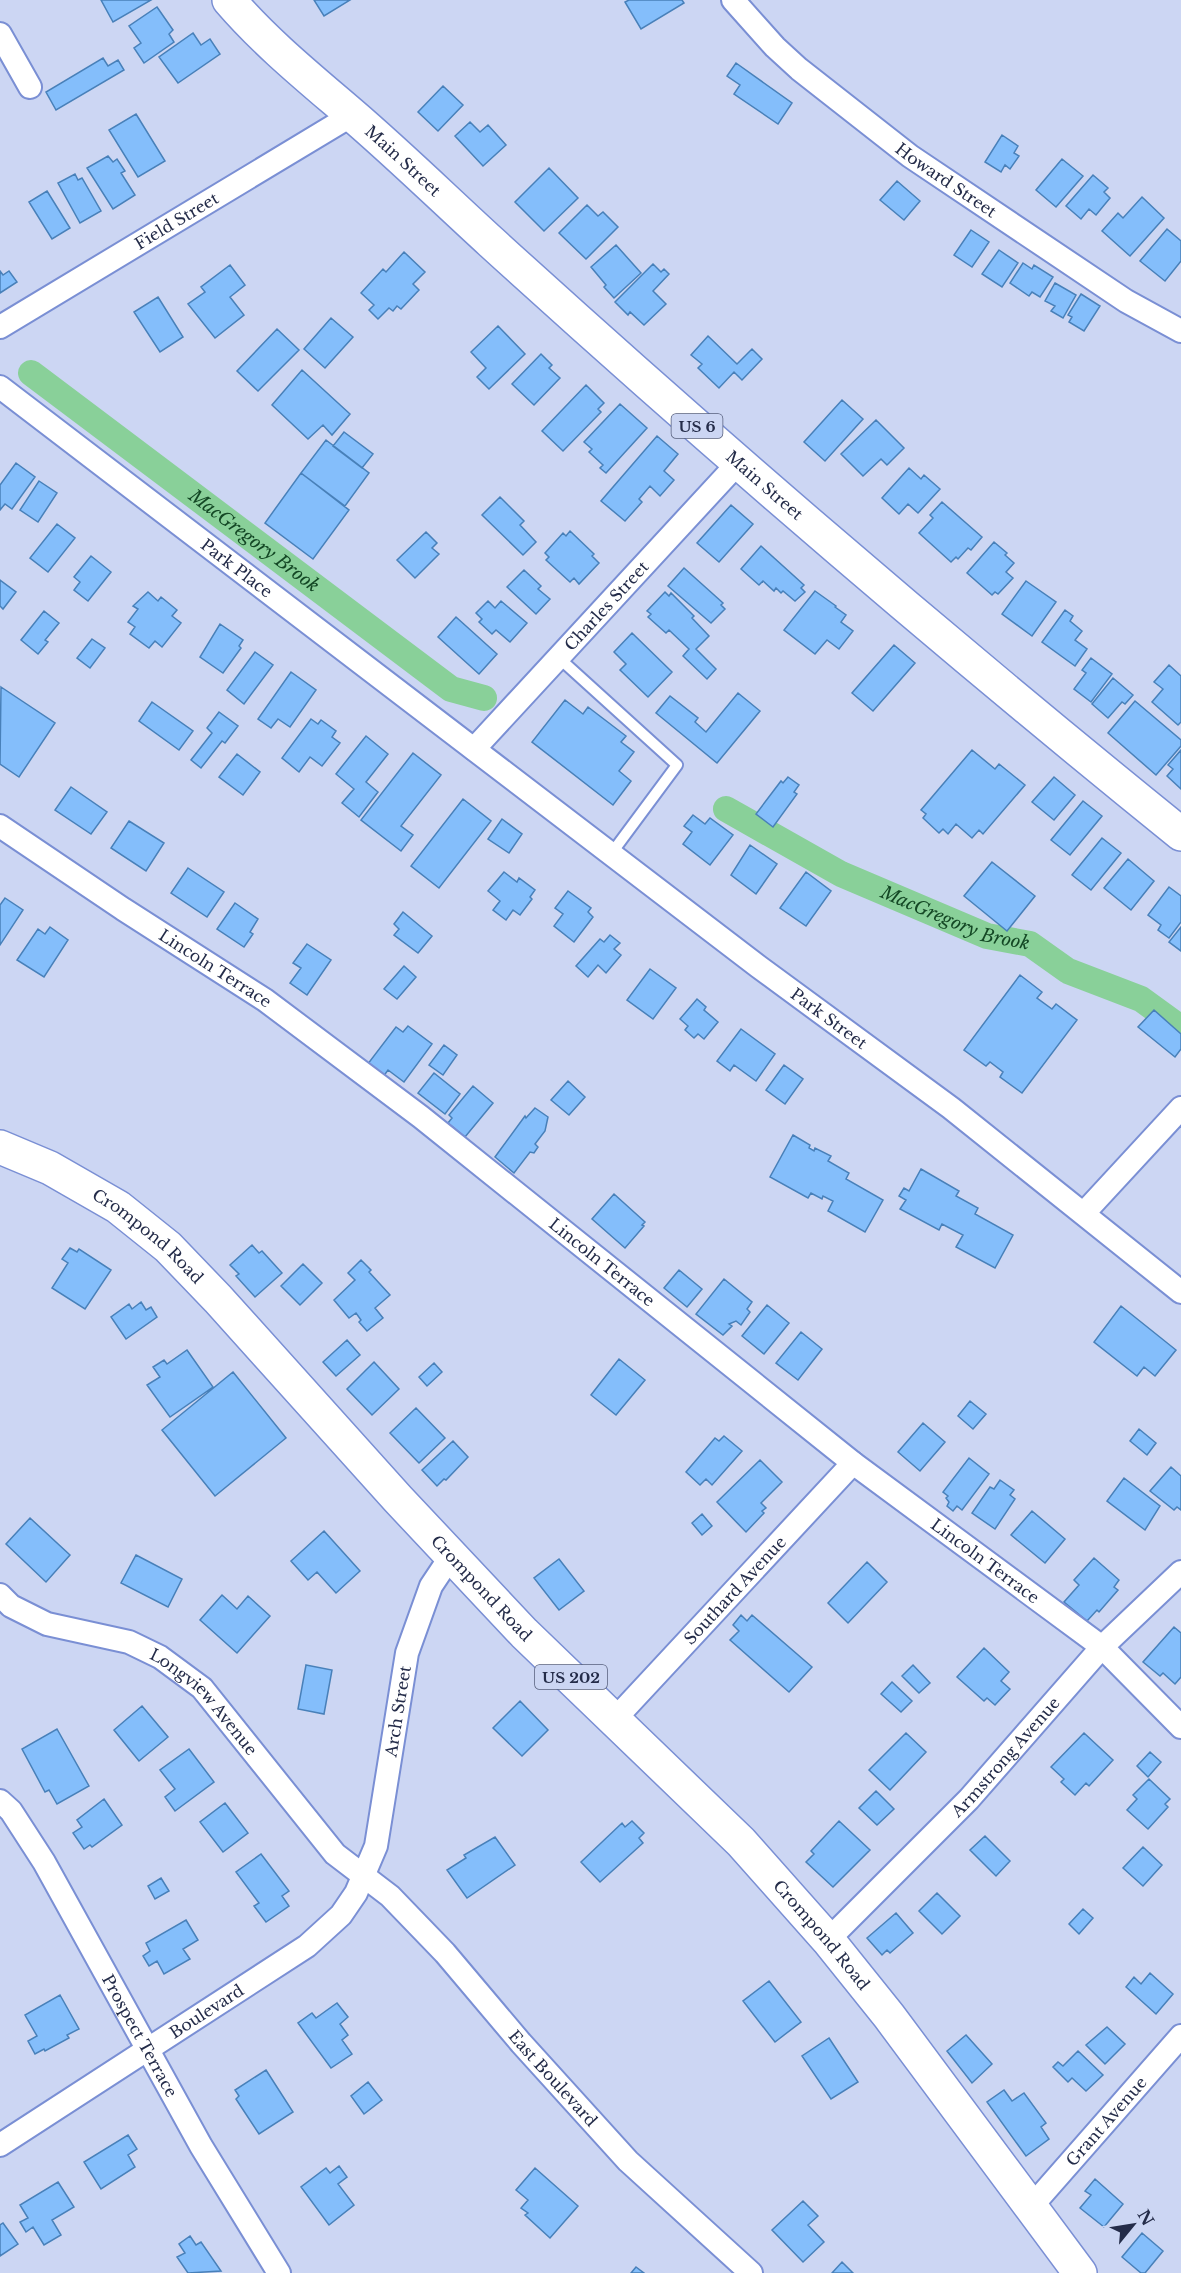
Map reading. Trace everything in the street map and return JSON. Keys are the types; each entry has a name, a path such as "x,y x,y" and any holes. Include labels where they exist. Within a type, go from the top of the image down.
{"main road":[{"name":"Main Street","path":"230,0 242,15 301,72 352,114 628,366 951,646 1181,834"},
{"name":"Crompond Road","path":"0,1147 50,1168 118,1207 168,1247 524,1633 741,1842 828,1940 889,2016 1080,2273"}],"street":[{"name":"Howard Street","path":"733,0 769,41 799,69 910,156 1126,301 1181,331"},
{"path":"0,34 30,87"},
{"name":"Field Street","path":"0,327 352,114"},
{"name":"Park Place","path":"0,387 474,749"},
{"name":"Charles Street","path":"474,749 739,462"},
{"name":"Park Street","path":"474,749 759,967 951,1108 1181,1292"},
{"name":"Lincoln Terrace","path":"0,826 123,909 266,1000 421,1117 854,1463 1102,1647 1181,1727"},
{"path":"1084,1213 1181,1108"},
{"name":"Southard Avenue","path":"615,1719 854,1463"},
{"name":"Arch Street","path":"363,1876 376,1846 407,1653 431,1586 451,1556"},
{"name":"Armstrong Avenue","path":"828,1940 969,1799 1102,1647 1181,1572"},
{"name":"Longview Avenue","path":"0,1594 11,1606 47,1624 129,1642 160,1657 202,1688 335,1854 363,1876"},
{"name":"Prospect Terrace","path":"0,1801 11,1811 44,1862 201,2146 279,2273"},
{"name":"Boulevard","path":"0,2145 307,1946 341,1915 356,1893 363,1876"},
{"name":"East Boulevard","path":"363,1876 390,1896 445,1953 521,2043 628,2161 751,2273"},
{"name":"Grant Avenue","path":"1031,2207 1181,2036"}],"lane":[{"path":"559,658 677,765 611,854"}],"building":[{"path":"101,0 151,0 113,22"},
{"path":"314,0 350,0 324,16"},
{"path":"629,0 682,0 684,3 641,29 625,2"},
{"path":"157,7 173,30 169,34 174,42 144,63 134,48 141,43 129,26"},
{"path":"193,33 201,45 210,39 220,54 178,83 159,57"},
{"path":"103,58 108,66 118,60 124,70 56,110 46,92"},
{"path":"736,63 792,103 778,124 734,94 740,85 727,76"},
{"path":"443,86 463,105 438,131 418,112"},
{"path":"136,114 165,161 138,177 109,130"},
{"path":"470,122 480,132 488,125 506,145 483,166 455,136"},
{"path":"1002,135 1018,146 1014,153 1019,156 1010,169 1005,165 1001,172 985,162"},
{"path":"108,156 113,162 117,159 125,171 121,173 135,195 113,209 87,168"},
{"path":"1062,159 1083,176 1056,207 1036,190"},
{"path":"549,168 578,198 544,231 515,202"},
{"path":"75,174 78,180 82,178 101,211 80,223 58,183"},
{"path":"1093,175 1108,188 1104,192 1110,198 1096,215 1089,209 1081,219 1066,206"},
{"path":"897,181 920,201 904,220 880,200"},
{"path":"47,191 70,228 52,239 29,202"},
{"path":"1142,197 1164,218 1130,256 1102,231 1118,213 1123,218"},
{"path":"587,205 598,216 603,212 618,227 586,259 559,233"},
{"path":"1167,229 1181,241 1181,261 1165,281 1140,261"},
{"path":"971,230 989,242 972,267 954,255"},
{"path":"616,245 641,273 614,298 591,267"},
{"path":"999,250 1018,263 1002,287 982,274"},
{"path":"404,252 425,272 413,284 419,290 401,309 397,306 393,311 389,308 378,319 369,310 374,305 361,293 383,269 386,272"},
{"path":"1023,263 1032,269 1034,265 1053,277 1040,297 1032,292 1029,296 1010,283"},
{"path":"653,264 661,272 664,269 669,274 653,291 666,304 644,325 630,312 628,315 615,302"},
{"path":"230,265 245,285 230,297 244,315 215,338 188,304 205,292 201,287"},
{"path":"0,271 3,275 9,271 17,282 0,293"},
{"path":"1055,283 1076,295 1063,318 1051,311 1055,306 1045,301"},
{"path":"1081,294 1100,306 1084,331 1069,322 1072,317 1068,315"},
{"path":"158,297 183,337 160,352 134,312"},
{"path":"331,318 353,337 325,368 304,349"},
{"path":"498,326 525,354 489,389 477,377 486,368 471,352"},
{"path":"277,329 299,350 258,391 237,371"},
{"path":"708,336 737,364 752,349 762,359 742,380 734,372 719,388 698,368 702,364 691,355"},
{"path":"541,354 552,365 549,368 560,378 534,405 512,384"},
{"path":"302,370 350,414 332,435 323,425 308,439 272,405"},
{"path":"586,385 604,403 598,409 601,412 563,451 542,431"},
{"path":"842,400 863,419 825,461 804,442"},
{"path":"620,404 647,428 606,473 600,468 603,465 589,452 592,449 584,442"},
{"path":"876,420 904,448 887,465 881,459 863,476 841,454"},
{"path":"344,432 373,454 362,468 333,446"},
{"path":"657,436 678,454 664,471 674,480 660,496 650,486 639,499 642,502 625,521 601,501"},
{"path":"326,440 369,473 345,506 301,473"},
{"path":"16,463 35,477 12,509 5,504 0,510 0,485"},
{"path":"909,468 921,479 924,475 940,489 918,513 908,504 899,514 882,498"},
{"path":"301,473 349,510 313,559 265,523"},
{"path":"39,481 57,493 38,522 20,510"},
{"path":"500,497 524,521 520,525 536,542 523,555 482,515"},
{"path":"942,502 982,537 971,550 968,548 958,559 956,557 951,562 919,533 933,518 930,515"},
{"path":"731,505 753,524 719,562 697,543"},
{"path":"57,524 75,538 48,572 30,558"},
{"path":"570,531 594,554 592,556 599,563 579,584 574,578 570,582 546,560 549,557 545,553 563,533 566,536"},
{"path":"426,532 437,543 432,548 439,554 415,578 397,560"},
{"path":"994,542 1007,553 1005,555 1014,563 1006,572 1013,578 998,594 995,592 992,595 967,573"},
{"path":"761,546 804,585 801,588 805,592 795,601 783,591 781,593 776,588 774,591 763,581 759,585 741,569"},
{"path":"91,556 111,572 88,601 74,590 80,582 74,577"},
{"path":"684,568 723,603 721,605 725,609 711,623 668,586"},
{"path":"524,570 541,586 538,589 550,599 536,614 507,587"},
{"path":"0,580 16,592 3,609 0,606"},
{"path":"1026,581 1056,602 1032,636 1002,614"},
{"path":"815,591 846,615 841,622 853,631 839,649 827,640 815,654 784,630"},
{"path":"148,592 158,601 161,597 177,610 172,616 181,623 162,647 155,641 149,648 130,634 135,627 128,622 138,609 133,606"},
{"path":"665,592 669,596 671,593 694,616 692,618 709,636 696,649 716,669 707,679 683,656 689,649 669,630 666,633 648,617 651,614 647,611"},
{"path":"488,601 495,608 501,601 527,623 510,642 496,630 492,634 479,622 482,619 476,613"},
{"path":"1065,610 1073,616 1070,621 1082,631 1075,640 1087,649 1075,666 1042,642"},
{"path":"44,611 59,623 45,640 48,642 38,654 21,640"},
{"path":"456,617 497,654 479,674 438,637"},
{"path":"220,624 243,640 239,646 241,648 223,673 200,657"},
{"path":"632,633 672,672 648,697 620,670 626,664 614,652"},
{"path":"92,639 105,648 90,668 77,658"},
{"path":"894,645 915,663 873,711 852,693"},
{"path":"255,652 273,665 244,704 227,690"},
{"path":"1091,658 1112,674 1091,702 1074,689 1086,673 1082,670"},
{"path":"1169,665 1181,676 1181,722 1178,725 1152,702 1163,689 1154,682"},
{"path":"291,672 316,690 290,727 278,719 271,728 258,719"},
{"path":"1113,678 1133,695 1125,704 1122,702 1108,718 1092,704"},
{"path":"1,687 55,723 19,777 0,764"},
{"path":"738,693 760,711 717,763 656,713 670,696 698,718 695,722 706,732"},
{"path":"565,700 583,714 588,707 626,736 621,742 634,752 619,771 631,781 613,805 532,742"},
{"path":"1135,701 1181,740 1181,746 1156,775 1108,733"},
{"path":"152,702 193,731 179,750 139,721"},
{"path":"219,712 238,726 225,743 222,741 201,768 191,760 212,733 207,728"},
{"path":"311,719 318,724 321,720 336,731 332,737 340,743 322,766 310,757 299,772 282,758"},
{"path":"366,736 388,754 366,782 378,792 359,817 342,803 354,789 336,774"},
{"path":"972,750 995,769 999,764 1025,785 983,834 979,830 972,838 956,824 948,834 943,829 939,833 923,818 926,814 921,810"},
{"path":"1181,750 1181,789 1167,776 1173,769 1168,765"},
{"path":"413,753 441,775 401,826 413,835 401,851 361,820"},
{"path":"237,754 260,772 243,795 219,777"},
{"path":"788,777 799,785 794,792 797,794 773,827 756,814 781,781 783,783"},
{"path":"1054,777 1075,795 1054,820 1032,802"},
{"path":"71,787 107,812 91,834 55,810"},
{"path":"463,799 491,821 439,888 411,866"},
{"path":"1083,801 1102,816 1070,855 1051,840"},
{"path":"693,815 705,824 710,818 733,835 710,865 683,844 692,832 684,826"},
{"path":"502,819 522,834 509,853 488,839"},
{"path":"129,821 164,843 146,871 111,848"},
{"path":"1102,838 1121,853 1091,890 1072,875"},
{"path":"750,845 777,864 756,894 731,875"},
{"path":"1128,859 1154,881 1131,910 1104,888"},
{"path":"992,862 1035,896 1007,931 964,896"},
{"path":"188,868 224,892 207,917 171,893"},
{"path":"504,872 517,882 519,878 535,890 530,897 532,899 520,915 513,910 506,920 493,910 500,901 488,891"},
{"path":"806,872 831,891 806,926 780,908"},
{"path":"1169,887 1181,896 1181,922 1169,938 1158,930 1161,925 1148,915"},
{"path":"568,891 591,908 588,912 593,917 574,942 554,926 563,914 555,908"},
{"path":"5,898 23,910 0,945 0,905"},
{"path":"235,903 258,919 250,932 253,934 244,947 217,929"},
{"path":"403,912 432,936 418,953 394,935 399,929 394,924"},
{"path":"50,927 68,940 44,977 17,960 38,929 45,934"},
{"path":"1181,927 1181,951 1169,942"},
{"path":"610,935 620,943 614,949 621,955 606,973 598,965 588,977 576,966 600,939 604,942"},
{"path":"307,944 331,960 307,995 290,983 301,968 293,963"},
{"path":"404,966 416,977 397,999 384,989"},
{"path":"650,969 676,988 653,1019 627,1000"},
{"path":"1020,975 1042,992 1037,998 1052,1009 1056,1004 1077,1020 1022,1093 1000,1077 1003,1072 990,1062 986,1066 964,1050"},
{"path":"697,999 706,1007 704,1010 718,1022 704,1039 698,1034 694,1038 685,1030 688,1026 680,1019"},
{"path":"1154,1010 1181,1034 1181,1049 1175,1057 1138,1027"},
{"path":"408,1026 432,1044 404,1082 388,1070 383,1077 367,1065 396,1027 403,1032"},
{"path":"741,1029 775,1054 756,1081 734,1065 730,1071 717,1061"},
{"path":"444,1045 457,1055 443,1075 429,1065"},
{"path":"784,1065 803,1079 785,1104 766,1090"},
{"path":"434,1073 460,1094 445,1114 418,1093"},
{"path":"568,1081 585,1097 569,1115 551,1100"},
{"path":"473,1086 493,1103 465,1137 448,1123 452,1118 449,1115"},
{"path":"535,1108 548,1117 545,1131 535,1144 538,1147 534,1153 530,1152 514,1173 495,1157 525,1116 526,1118"},
{"path":"793,1135 810,1145 809,1148 814,1151 815,1148 831,1156 828,1161 849,1173 846,1179 883,1200 865,1232 828,1211 833,1201 823,1196 822,1199 811,1193 808,1198 770,1177"},
{"path":"921,1169 959,1191 956,1196 978,1208 975,1214 1013,1235 995,1268 956,1247 963,1235 942,1224 939,1230 900,1209 906,1200 899,1196 904,1188 909,1191"},
{"path":"614,1194 645,1222 625,1248 592,1219"},
{"path":"252,1245 259,1253 262,1251 282,1273 255,1297 236,1276 239,1274 230,1265"},
{"path":"70,1248 77,1252 79,1249 111,1270 85,1309 52,1288 68,1263 62,1259"},
{"path":"361,1260 390,1295 375,1308 383,1318 367,1331 359,1322 361,1320 356,1313 349,1318 334,1300 355,1280 348,1273"},
{"path":"303,1264 322,1283 300,1305 281,1286"},
{"path":"679,1270 702,1289 687,1307 664,1288"},
{"path":"724,1279 752,1302 747,1309 750,1312 741,1325 736,1321 729,1324 732,1326 723,1335 696,1314"},
{"path":"141,1302 146,1310 151,1307 157,1317 126,1339 111,1317 129,1304 132,1309"},
{"path":"767,1305 789,1323 764,1354 742,1336"},
{"path":"1121,1306 1176,1350 1155,1376 1144,1367 1137,1376 1094,1342"},
{"path":"801,1332 822,1349 798,1380 776,1363"},
{"path":"347,1340 360,1355 336,1376 323,1362"},
{"path":"187,1350 213,1387 170,1417 147,1385 160,1377 153,1367 164,1360 167,1364"},
{"path":"619,1359 645,1380 616,1415 591,1395"},
{"path":"374,1362 399,1389 372,1415 347,1389"},
{"path":"434,1363 442,1372 427,1386 419,1377"},
{"path":"233,1372 286,1438 215,1496 162,1430"},
{"path":"970,1401 986,1414 973,1429 958,1416"},
{"path":"416,1408 445,1438 419,1463 390,1433"},
{"path":"923,1423 945,1442 920,1471 898,1452"},
{"path":"1139,1429 1156,1443 1147,1455 1130,1441"},
{"path":"724,1436 742,1451 712,1485 706,1479 700,1485 686,1472 715,1438 719,1441"},
{"path":"453,1441 468,1457 437,1486 422,1470"},
{"path":"969,1458 989,1474 962,1510 957,1506 953,1511 947,1506 948,1496 943,1492"},
{"path":"760,1460 782,1482 761,1503 766,1508 762,1511 764,1513 746,1532 717,1502"},
{"path":"1171,1467 1181,1476 1181,1510 1177,1507 1174,1510 1150,1491"},
{"path":"1124,1478 1160,1506 1145,1530 1107,1501"},
{"path":"1000,1480 1014,1490 1010,1495 1015,1499 995,1529 972,1513 990,1487 994,1489"},
{"path":"1032,1511 1065,1539 1045,1563 1011,1535"},
{"path":"702,1514 712,1526 702,1535 692,1523"},
{"path":"30,1518 70,1555 46,1582 6,1544"},
{"path":"324,1531 360,1571 336,1593 317,1572 308,1580 291,1561"},
{"path":"136,1555 182,1579 168,1607 121,1583"},
{"path":"1094,1558 1119,1580 1114,1587 1118,1590 1099,1612 1097,1610 1087,1621 1064,1602 1079,1585 1074,1580"},
{"path":"559,1559 584,1591 559,1610 534,1578"},
{"path":"867,1562 887,1582 848,1623 828,1603"},
{"path":"222,1595 237,1609 248,1596 270,1616 237,1653 200,1620"},
{"path":"741,1615 747,1621 752,1615 812,1667 789,1692 730,1640 739,1631 733,1625"},
{"path":"1174,1627 1181,1633 1181,1677 1175,1684 1163,1673 1160,1676 1143,1662"},
{"path":"984,1648 1009,1672 1001,1681 1010,1689 995,1705 987,1698 984,1701 957,1677"},
{"path":"306,1665 332,1670 324,1714 298,1709"},
{"path":"913,1665 930,1683 919,1693 902,1676"},
{"path":"892,1682 912,1701 901,1712 881,1694"},
{"path":"520,1701 548,1730 522,1756 493,1728"},
{"path":"142,1706 168,1737 139,1761 114,1730"},
{"path":"57,1729 89,1786 57,1804 49,1790 45,1792 22,1749"},
{"path":"906,1733 926,1752 890,1790 869,1770"},
{"path":"1084,1733 1113,1760 1089,1786 1086,1783 1075,1795 1061,1782 1064,1779 1051,1767"},
{"path":"189,1749 214,1782 175,1811 165,1797 175,1789 160,1770"},
{"path":"1150,1752 1161,1762 1148,1777 1137,1766"},
{"path":"1149,1779 1170,1799 1165,1804 1168,1807 1148,1829 1127,1810 1137,1799 1133,1795"},
{"path":"876,1791 894,1809 877,1825 859,1808"},
{"path":"104,1799 122,1825 92,1847 90,1845 84,1849 73,1833 82,1827 77,1820"},
{"path":"225,1803 248,1833 223,1852 200,1822"},
{"path":"632,1821 644,1833 639,1838 643,1843 600,1882 581,1862 622,1823 625,1827"},
{"path":"839,1821 870,1850 833,1887 806,1862 814,1854 811,1851"},
{"path":"985,1836 1010,1861 996,1876 970,1850"},
{"path":"495,1837 515,1865 467,1898 447,1870 466,1858 464,1855"},
{"path":"1143,1847 1162,1865 1143,1886 1123,1868"},
{"path":"261,1854 289,1891 282,1896 289,1906 266,1922 254,1906 259,1903 236,1872"},
{"path":"161,1878 169,1891 155,1899 148,1886"},
{"path":"937,1893 960,1916 942,1934 919,1911"},
{"path":"1083,1909 1093,1918 1079,1934 1069,1924"},
{"path":"896,1913 913,1933 890,1953 887,1950 882,1955 867,1938"},
{"path":"186,1920 198,1940 183,1949 190,1959 164,1974 157,1961 149,1966 143,1956 150,1951 146,1943"},
{"path":"1150,1973 1173,1994 1156,2014 1126,1987 1134,1977 1141,1984"},
{"path":"769,1981 801,2022 775,2042 743,2001"},
{"path":"60,1995 79,2029 67,2035 69,2038 35,2054 28,2041 37,2036 25,2015"},
{"path":"337,2003 348,2017 340,2024 348,2035 342,2040 352,2054 331,2068 298,2023 312,2013 316,2018"},
{"path":"1107,2027 1125,2044 1105,2064 1086,2045"},
{"path":"966,2035 992,2064 972,2083 947,2051"},
{"path":"829,2038 858,2082 831,2099 802,2056"},
{"path":"1078,2051 1103,2075 1086,2091 1072,2078 1068,2082 1053,2067 1058,2062 1063,2066"},
{"path":"266,2070 293,2112 259,2134 236,2099 239,2096 235,2090"},
{"path":"368,2082 382,2100 364,2114 351,2096"},
{"path":"1004,2090 1012,2101 1024,2093 1046,2123 1041,2127 1049,2139 1026,2156 987,2102"},
{"path":"128,2135 137,2149 128,2155 135,2167 101,2189 84,2162"},
{"path":"339,2166 347,2177 338,2184 354,2205 329,2225 301,2187 326,2168 330,2173"},
{"path":"535,2168 578,2206 550,2238 525,2215 528,2213 521,2208 528,2200 516,2190"},
{"path":"1095,2179 1123,2204 1104,2227 1080,2208 1091,2195 1085,2191"},
{"path":"58,2182 74,2207 52,2220 61,2235 44,2245 33,2227 26,2232 20,2222 28,2218 20,2205"},
{"path":"803,2201 818,2216 808,2225 824,2242 803,2262 772,2230"},
{"path":"3,2223 18,2244 0,2256 0,2225"},
{"path":"1142,2233 1163,2251 1145,2273 1141,2273 1122,2257"},
{"path":"190,2236 196,2245 201,2242 221,2271 188,2273 177,2257 185,2253 179,2244"},
{"path":"842,2262 853,2273 832,2273"},
{"path":"636,2267 644,2273 631,2273"}],"waterway":[{"name":"MacGregory Brook","path":"31,373 451,689 484,698"},
{"name":"MacGregory Brook","path":"726,809 841,874 987,936 1030,944 1068,971 1141,999 1181,1028"}]}
